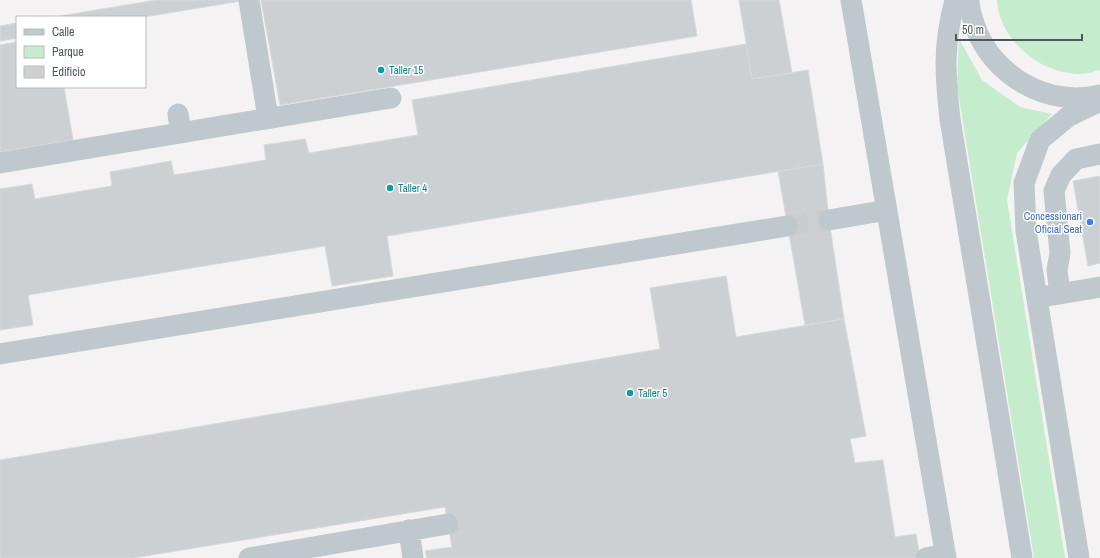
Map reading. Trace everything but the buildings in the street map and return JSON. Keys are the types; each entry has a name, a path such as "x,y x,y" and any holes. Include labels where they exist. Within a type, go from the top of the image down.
{"street":[{"path":"249,0 268,118"},
{"path":"851,0 887,210 939,557"},
{"path":"955,0 948,28 946,82 953,135 1022,558"},
{"path":"968,0 969,8 980,39 999,66 1025,85 1056,96 1091,98 1100,95"},
{"path":"0,163 179,123 268,118 391,98"},
{"path":"1079,558 1026,231 1024,182 1040,140 1069,116 1100,101"},
{"path":"1060,294 1057,270 1060,253 1054,191 1062,175 1076,159 1100,154"},
{"path":"829,220 887,210"},
{"path":"0,354 787,226"},
{"path":"1037,298 1100,287"},
{"path":"248,558 448,524"},
{"path":"409,530 413,558"}],"green space":[{"path":"997,0 1100,0 1100,70 1084,74 1067,73 1052,69 1038,62 1025,53 1014,42 1000,15"},
{"path":"959,39 982,80 1020,107 1052,114 1017,153 1007,200 1065,558 1034,558 957,86"}],"tunnel":[{"path":"787,226 829,220"}],"place":[{"name":"Taller 15","path":"381,70"},
{"name":"Taller 4","path":"390,188"},
{"name":"Concessionari Oficial Seat","path":"1090,222"},
{"name":"Taller 5","path":"630,393"}]}
